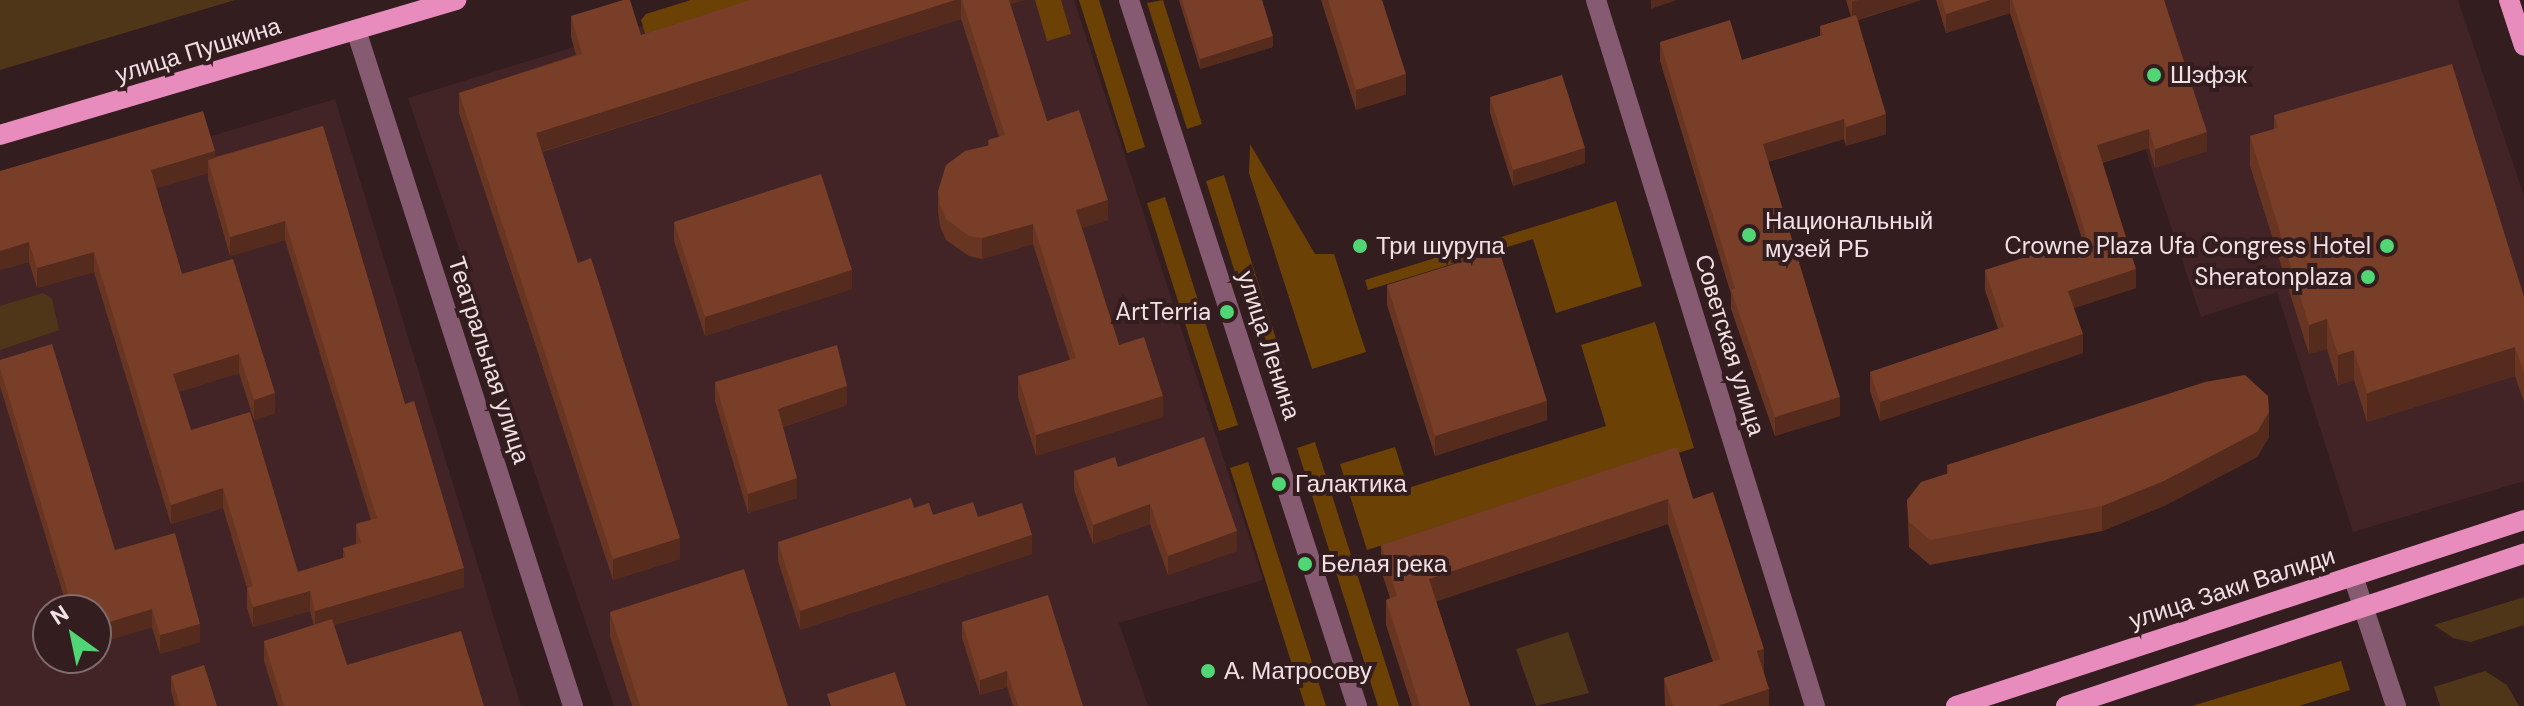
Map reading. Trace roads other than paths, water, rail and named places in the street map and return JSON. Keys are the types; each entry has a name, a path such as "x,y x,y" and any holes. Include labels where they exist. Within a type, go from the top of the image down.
{"main road":[{"name":"улица Пушкина","path":"0,135 456,0"},
{"path":"2509,0 2524,46"},
{"name":"улица Заки Валиди","path":"1956,706 2524,520"},
{"path":"2066,706 2524,554"}],"street":[{"name":"улица Ленина","path":"1129,0 1357,706"},
{"name":"Советская улица","path":"1596,0 1815,706"},
{"name":"Театральная улица","path":"356,30 573,706"},
{"path":"2353,576 2396,706"}],"place":[{"name":"Шэфэк","path":"2154,75"},
{"name":"Национальный музей РБ","path":"1749,235"},
{"name":"Три шурупа","path":"1360,246"},
{"name":"Crowne Plaza Ufa Congress Hotel","path":"2387,246"},
{"name":"Sheratonplaza","path":"2368,277"},
{"name":"ArtTerria","path":"1227,312"},
{"name":"Галактика","path":"1279,484"},
{"name":"Белая река","path":"1305,564"},
{"name":"А. Матросову","path":"1208,671"}]}
